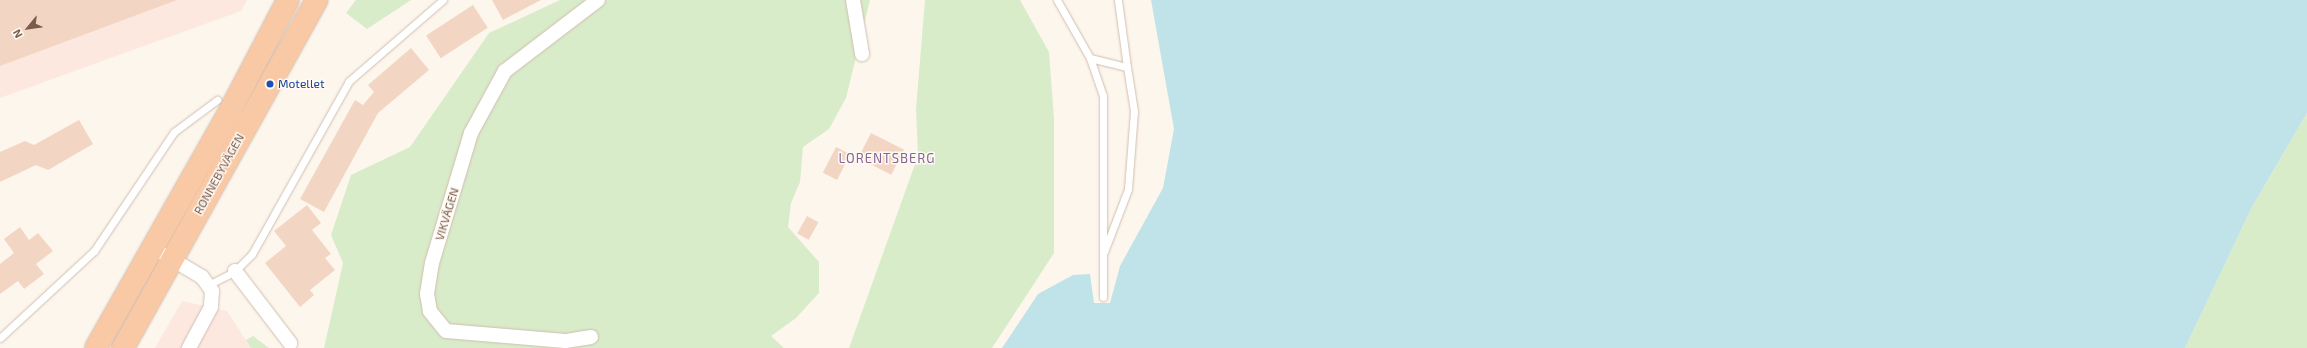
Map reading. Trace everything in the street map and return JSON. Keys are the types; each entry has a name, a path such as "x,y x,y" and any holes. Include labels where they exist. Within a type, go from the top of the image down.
{"highway":[{"name":"RONNEBYVÄGEN","path":"96,348 152,249 288,0"},
{"name":"RONNEBYVÄGEN","path":"123,348 317,0"}],"street":[{"name":"VIKVÄGEN","path":"591,337 565,341 446,331 430,311 427,294 432,263 471,133 505,71 598,0"},
{"path":"853,0 862,54"},
{"path":"152,249 172,259 210,284 211,307 189,348"},
{"path":"235,271 290,343"}],"lane":[{"path":"210,284 235,271 252,254 349,81 443,0"},
{"path":"1057,0 1090,58 1103,96 1103,297"},
{"path":"1103,256 1128,189 1134,110 1118,0"},
{"path":"1090,58 1127,67"},
{"path":"0,338 94,251 174,132 217,100"}],"shaded area":[{"path":"0,0 247,0 241,11 0,98"},
{"path":"182,301 227,311 251,348 155,348"}],"green space":[{"path":"356,0 411,0 367,29 346,13"},
{"path":"560,0 870,0 846,98 829,129 803,147 800,182 791,203 788,227 819,262 819,293 796,318 771,336 784,348 324,348 343,263 331,235 351,175 410,147 489,33"},
{"path":"925,0 1020,0 1049,52 1054,119 1054,253 992,348 849,348 918,156 916,109"},
{"path":"2307,113 2307,348 2185,348 2252,207"},
{"path":"253,336 269,348 251,348 246,340"}],"water":[{"path":"1151,0 2307,0 2307,113 2252,207 2185,348 1002,348 1038,294 1073,275 1090,274 1094,303 1110,303 1120,266 1163,188 1174,129"}],"building":[{"path":"0,0 177,0 0,66"},
{"path":"492,0 541,0 503,20"},
{"path":"473,5 488,28 441,58 426,35"},
{"path":"411,48 429,70 378,113 324,212 300,199 355,100 363,105 374,92 368,85"},
{"path":"79,120 93,144 48,170 36,165 0,182 0,152 25,141 34,145"},
{"path":"871,133 904,150 891,175 858,158"},
{"path":"836,147 850,154 837,180 823,173"},
{"path":"307,205 321,223 312,230 331,254 325,258 335,270 310,290 314,295 300,307 265,263 286,246 274,231"},
{"path":"807,216 818,222 809,240 797,233"},
{"path":"20,227 29,240 38,233 53,251 36,264 44,274 24,289 18,281 0,294 0,264 14,253 4,239"}],"place":[{"name":"Motellet","path":"270,84"}],"district":[{"name":"LORENTSBERG","path":"887,158"}]}
